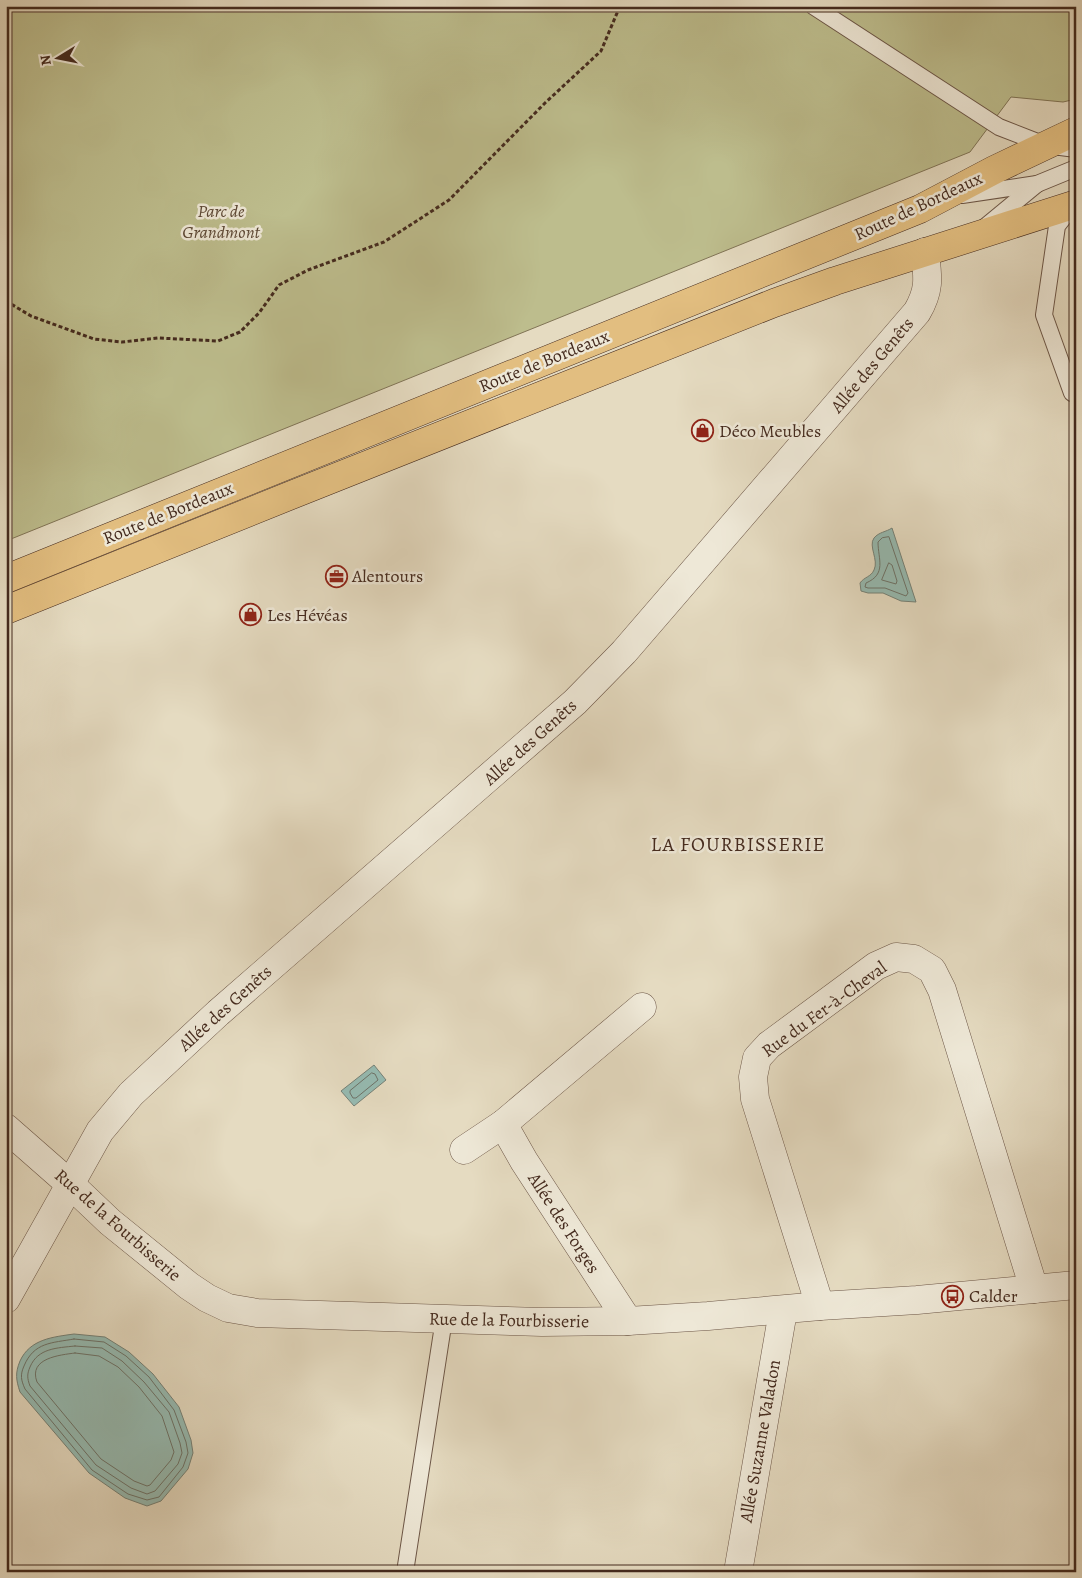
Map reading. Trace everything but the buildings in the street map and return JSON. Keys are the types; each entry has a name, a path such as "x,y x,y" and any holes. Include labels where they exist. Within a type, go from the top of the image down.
{"main road":[{"name":"Route de Bordeaux","path":"6,579 920,209 1076,131"},
{"name":"Route de Bordeaux","path":"6,610 774,303 924,252 1075,205"}],"street":[{"name":"Allée des Genêts","path":"6,1299 100,1131 131,1094 218,1012 575,702 624,652 917,312 924,300 928,283 924,252"},
{"name":"Rue du Fer-à-Cheval","path":"820,1306 755,1099 753,1077 757,1058 769,1045 876,966 896,957 914,959 932,970 942,990 1034,1289"},
{"path":"464,1150 503,1124 642,1007"},
{"name":"Allée des Forges","path":"503,1124 524,1161 628,1321"},
{"name":"Rue de la Fourbisserie","path":"6,1128 71,1184 110,1222 189,1286 207,1298 228,1308 257,1313 542,1322 628,1321 783,1311 820,1306 916,1300 1076,1284"},
{"name":"Allée Suzanne Valadon","path":"738,1572 783,1311"}],"lane":[{"path":"813,6 999,126 1045,145 1076,149"},
{"path":"942,198 1037,184 1076,168"},
{"path":"972,237 1037,184"},
{"path":"1072,393 1044,315 1057,226 1075,205"},
{"path":"405,1572 444,1319"}],"path":[{"path":"6,302 31,316 94,338 122,342 158,338 218,341 240,332 259,313 279,284 308,270 384,242 450,200 545,103 601,51 620,6"}],"green space":[{"name":"Parc de Grandmont","path":"6,6 1076,6 1076,99 1063,102 1011,97 970,152 6,541"}],"water":[{"path":"892,528 916,602 901,601 883,593 861,591 860,583 871,574 875,566 872,541 878,534"},
{"path":"374,1065 386,1080 354,1106 341,1091"},
{"path":"74,1334 105,1337 129,1352 153,1374 179,1407 191,1440 193,1453 188,1469 161,1501 147,1506 125,1498 89,1473 20,1392 17,1373 18,1365 24,1354 43,1340"}],"place":[{"name":"Déco Meubles","path":"703,431"},
{"name":"Alentours","path":"336,576"},
{"name":"Les Hévéas","path":"251,615"},
{"name":"Calder","path":"953,1296"}],"district":[{"name":"LA FOURBISSERIE","path":"738,844"}]}
